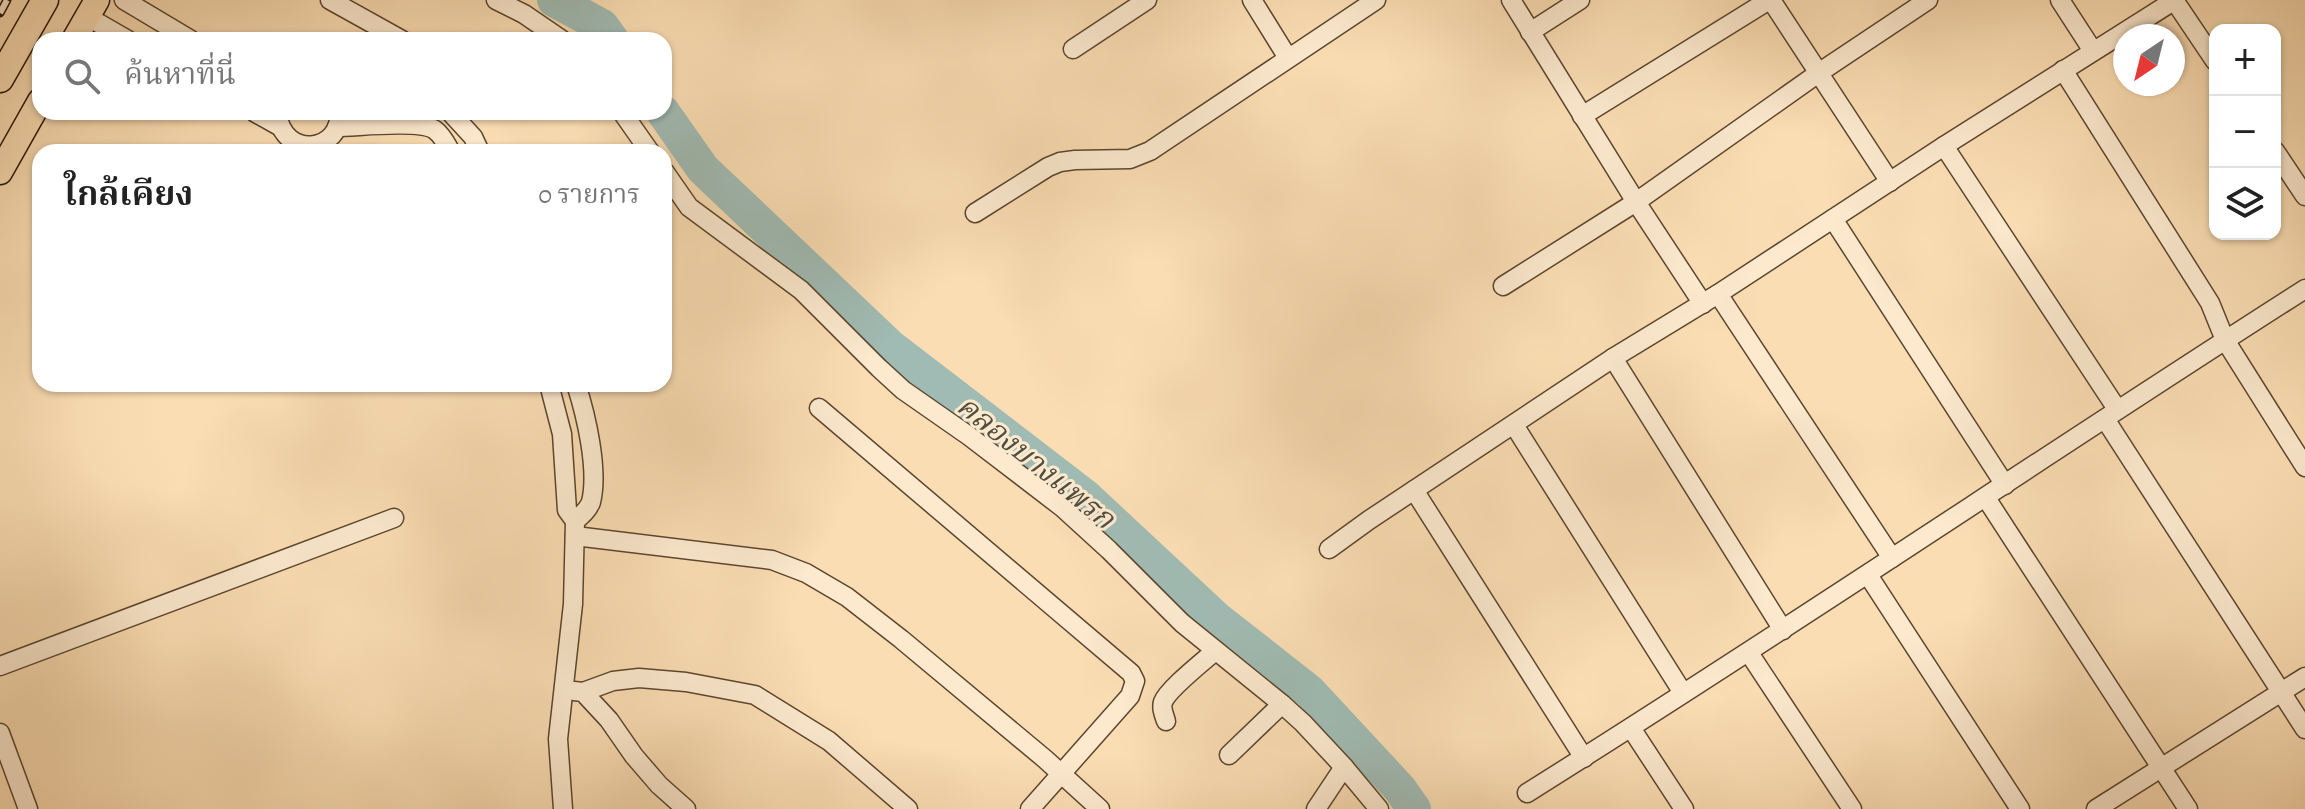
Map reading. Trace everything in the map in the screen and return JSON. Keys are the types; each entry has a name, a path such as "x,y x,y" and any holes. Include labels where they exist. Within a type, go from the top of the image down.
{"highway":[{"path":"0,79 45,0"}],"main road":[{"path":"78,32 92,8"},
{"path":"0,172 32,115"}],"street":[{"path":"124,0 178,32"},
{"path":"330,0 388,32"},
{"path":"496,0 550,32"},
{"path":"1073,49 1147,0"},
{"path":"1252,0 1288,58"},
{"path":"975,213 1060,162 1130,159 1150,151 1376,0"},
{"path":"1511,0 1636,202 1711,299 1892,558"},
{"path":"1530,32 1580,0"},
{"path":"1582,116 1770,0 1890,182"},
{"path":"1503,286 1636,202 1928,0"},
{"path":"2060,0 2093,51"},
{"path":"1329,549 1613,358 1711,299 2174,0 2209,52"},
{"path":"92,8 119,32"},
{"path":"2063,70 2210,303 2225,340 2305,467"},
{"path":"279,120 289,139 300,144"},
{"path":"320,144 333,134 338,120 404,124 436,130 446,144"},
{"path":"436,130 439,120"},
{"path":"457,120 476,144"},
{"path":"628,120 644,144"},
{"path":"1944,146 2305,729"},
{"path":"2281,160 2305,196"},
{"path":"672,183 689,207 801,290 903,390 1063,508 1182,623 1282,704 1344,767 1379,809"},
{"path":"1833,219 2005,485"},
{"path":"1527,793 1749,653 2305,289"},
{"path":"1613,358 1783,630"},
{"path":"551,392 562,434 567,510 575,528 573,604 558,739 563,809"},
{"path":"575,528 591,503 593,483 588,434 578,392"},
{"path":"819,408 1131,673 1135,681 1130,696 1030,809"},
{"path":"1514,425 1683,693"},
{"path":"1414,490 1584,758"},
{"path":"1986,498 2188,809"},
{"path":"0,666 394,518"},
{"path":"575,528 772,560 806,573 847,597 901,639 1062,773 1100,809"},
{"path":"1868,575 2020,809"},
{"path":"1166,721 1163,702 1170,692 1215,651"},
{"path":"1749,653 1852,809"},
{"path":"2096,809 2305,677"},
{"path":"563,690 583,692 613,681 639,678 686,682 755,695 829,741 908,809"},
{"path":"583,692 609,720 659,785 686,809"},
{"path":"1229,755 1282,704"},
{"path":"1631,728 1684,809"},
{"path":"0,733 28,809"},
{"path":"1316,809 1344,767"}],"waterway":[{"name":"คลองบางแพรก","path":"554,0 602,26 606,32"},
{"name":"คลองบางแพรก","path":"669,120 703,169 891,347 1085,496 1216,618 1309,691 1400,789 1414,809"}],"railway":[{"path":"0,13 7,0"}]}
